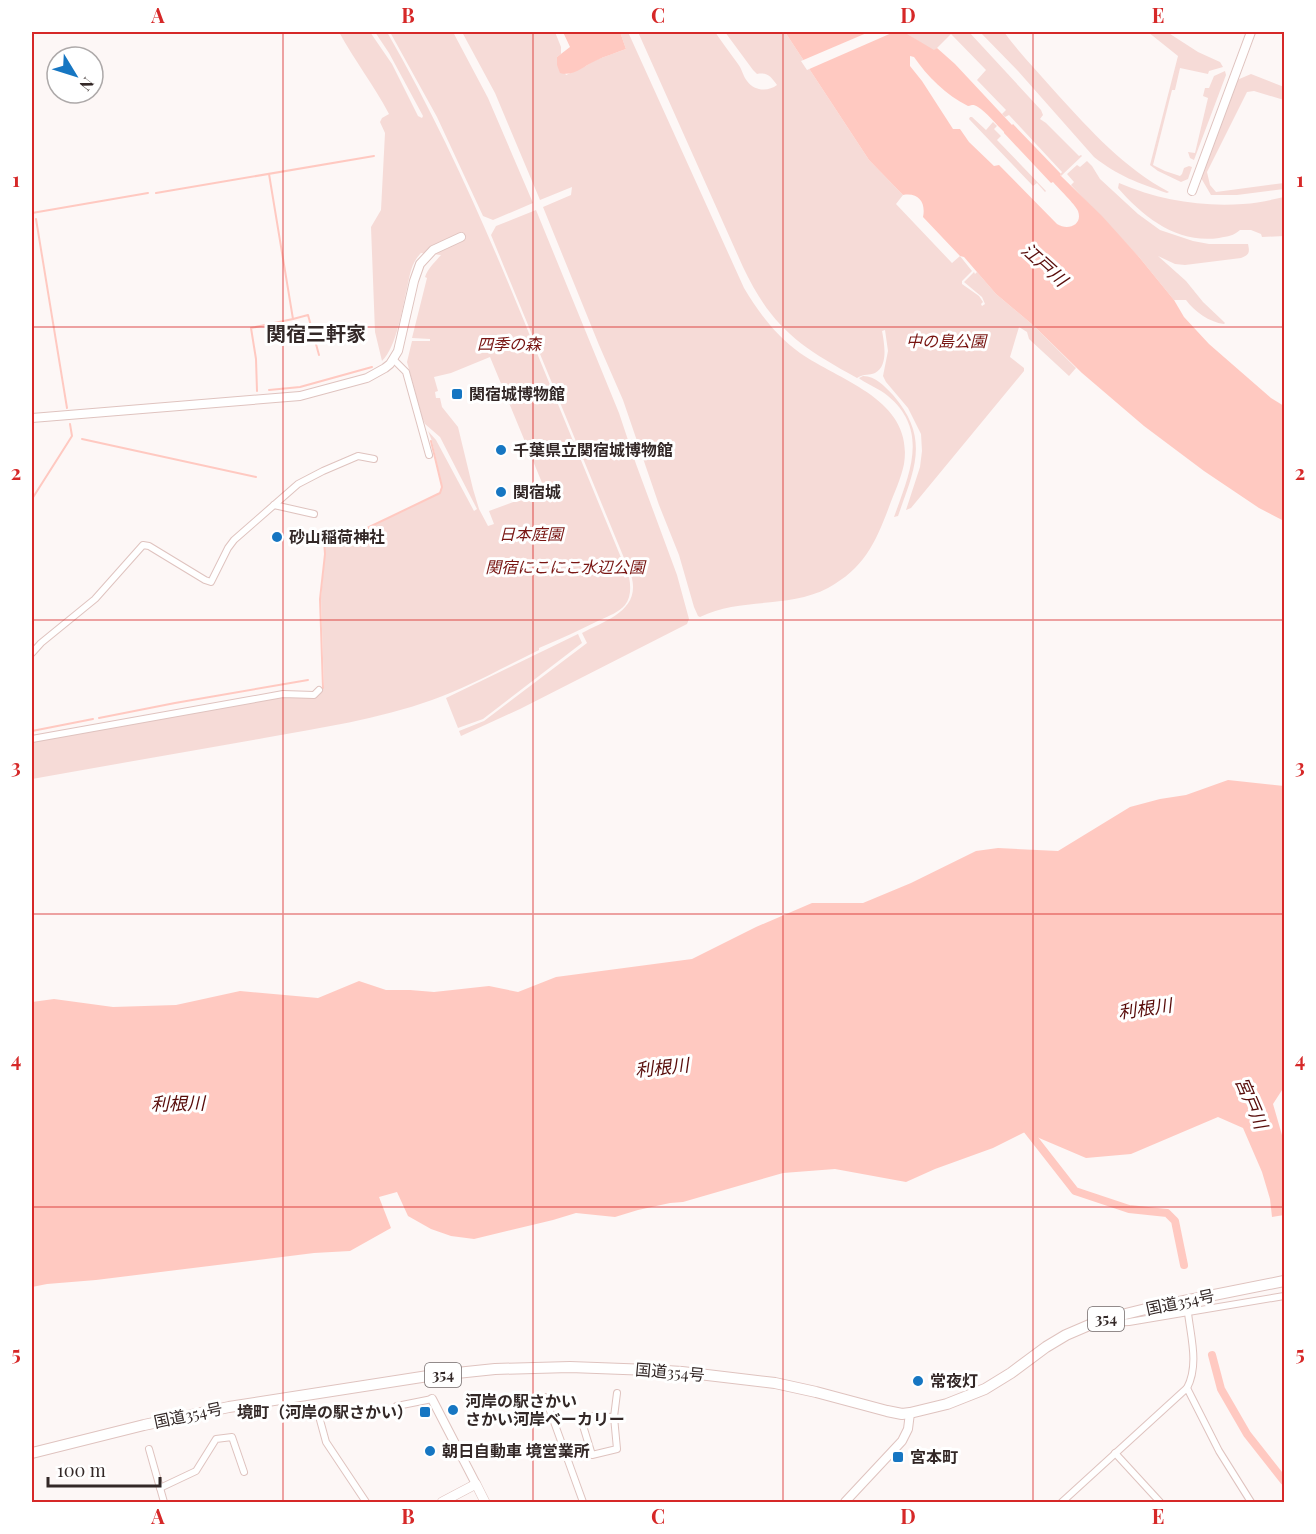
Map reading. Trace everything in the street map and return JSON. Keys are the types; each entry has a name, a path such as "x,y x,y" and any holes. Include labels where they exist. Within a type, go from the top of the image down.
{"highway":[{"name":"国道354号","path":"32,1454 132,1428 229,1407 392,1381 495,1369 570,1367 682,1372 784,1385 887,1411 910,1413 947,1404 983,1390 1066,1335 1101,1320 1284,1281"}],"main road":[{"path":"442,1503 476,1484 485,1503"}],"street":[{"path":"1192,191 1251,32"},
{"path":"32,418 300,396 367,378 385,368 398,351 420,264 433,250 461,237"},
{"path":"393,359 406,372 429,455"},
{"path":"32,653 95,599 143,545 149,546 211,582 234,540 298,484 358,456 374,459"},
{"path":"274,505 314,514"},
{"path":"32,739 283,694 314,695 319,690"},
{"path":"1101,1320 1111,1323 1129,1322 1284,1296"},
{"path":"1066,1501 1186,1388 1193,1371 1188,1313"},
{"path":"1186,1388 1251,1503"},
{"path":"614,1417 580,1416 592,1455 617,1449 614,1417 617,1394"},
{"path":"545,1397 583,1503"},
{"path":"397,1406 432,1399 476,1484"},
{"path":"845,1503 905,1437 910,1422 910,1413"},
{"path":"320,1420 326,1443 366,1503"},
{"path":"160,1488 196,1471 216,1439 232,1437 244,1472"},
{"path":"149,1449 164,1503"},
{"path":"1115,1453 1160,1503"}],"green space":[{"path":"339,32 370,32 392,64 418,116 422,118 389,53 375,32 387,32 430,111 505,274 629,577 628,599 617,612 539,648 473,683 412,707 328,727 32,779 32,742 281,697 316,697 324,688 321,598 325,540 363,530 440,493 442,487 428,431 436,440 474,511 477,509 440,437 425,424 407,362 412,341 430,341 430,339 412,338 427,278 425,277 441,255 421,253 415,261 395,337 382,361 375,332 371,227 381,210 385,133 380,122 389,114","holes":["490,357 545,490 489,511 494,524 488,526 479,509 458,427 442,407 440,398 436,398 435,392 438,391 434,377 451,373"]},
{"path":"390,32 453,32 488,98 533,203 493,220 483,216 437,117"},
{"path":"462,32 555,32 561,47 561,54 557,57 566,75 593,61 626,49 620,32 628,32 744,288 756,306 776,332 791,346 872,395 887,408 898,424 904,442 904,464 899,481 873,544 851,572 840,580 828,588 797,599 731,607 698,616 679,555 659,505 623,400 543,207 571,195 572,187 540,200 495,93"},
{"name":"中の島公園","path":"638,32 715,32 747,81 757,89 765,89 777,85 769,76 757,74 753,70 725,32 785,32 869,160 903,195 896,204 952,263 960,256 972,271 962,281 962,284 979,296 983,302 982,306 985,304 982,297 964,282 974,272 975,274 977,272 996,294 1034,326 1076,368 1069,376 1029,339 1027,332 1019,327 1010,357 1024,368 1024,371 911,508 906,510 920,467 921,434 908,408 883,376 888,351 885,330 882,331 884,360 882,365 875,373 857,378 803,345 765,306 743,267"},
{"path":"904,32 969,32 1041,110 1043,115 1040,119 1079,156 1082,156 1061,176 1062,172 1009,115 1005,117 1002,114 1006,110 977,80 986,70 951,34 934,51"},
{"path":"980,32 1004,32 1070,109 1096,135 1137,172 1169,192 1129,178 1094,157"},
{"path":"1148,32 1167,32 1198,52 1220,62 1223,67 1209,71 1208,74 1180,68 1175,90 1172,90 1153,165 1180,176 1184,168 1192,167 1188,179 1181,182 1150,165 1178,56"},
{"path":"1225,71 1226,75 1194,160 1190,158 1188,152 1195,153 1208,98 1203,96 1205,88 1209,88 1214,76"},
{"path":"1251,74 1284,87 1284,100 1254,91 1247,92 1207,172 1210,185 1216,192 1284,183 1284,189 1237,195 1211,195 1201,178 1237,80"},
{"path":"970,117 986,130 993,122 997,126 994,129 1001,136 997,140 1046,191 1037,183 1033,186 969,119"},
{"path":"1087,161 1100,179 1138,214 1160,230 1209,244 1248,244 1248,253 1241,258 1185,265 1175,264 1158,256 1186,281 1224,324 1203,316 1186,300 1174,300 1139,257 1071,185 1074,182 1067,174 1077,165 1080,167"},
{"path":"1119,183 1164,198 1196,203 1243,204 1284,197 1284,236 1262,237 1261,234 1251,230 1240,230 1228,236 1204,239 1176,233 1151,219 1139,209 1118,188"},
{"path":"536,210 619,413 677,575 689,619 687,624 520,709 461,736 459,731 484,721 587,643 582,633 620,612 627,605 633,587 631,575 491,235 496,226"},
{"path":"863,376 876,380 893,395 912,425 916,454 914,468 898,516 894,517 910,469 912,439 909,424 901,410 885,394 859,378"},
{"path":"578,634 582,643 483,719 458,728 446,698"}],"water":[{"path":"563,32 620,32 626,49 569,74 560,73 557,57 570,47"},
{"name":"江戸川","path":"785,32 904,32 934,50 937,48 955,64 1102,216 1139,257 1174,300 1184,317 1209,344 1271,398 1284,406 1284,521 1259,508 1204,471 1144,426 1082,373 1034,326 996,294 964,257 960,256 923,217 922,203 917,197 903,195 869,160","holes":["910,56 914,57 945,91 960,102 978,107 984,112 1074,204 1079,216 1074,225 1066,227 1057,224 999,165 994,166 969,142 960,129 953,129 910,66"]},
{"path":"1228,780 1284,786 1284,1087 1273,1104 1284,1142 1284,1215 1272,1217 1270,1199 1262,1172 1243,1128 1218,1117 1131,1154 1086,1158 1025,1132 993,1148 906,1182 835,1169 783,1173 683,1202 638,1210 615,1217 576,1213 474,1239 451,1236 431,1229 408,1216 397,1192 379,1197 391,1228 350,1251 314,1253 32,1287 32,1002 54,999 113,1007 176,1005 240,991 318,998 359,981 386,990 434,992 489,986 518,992 556,977 692,959 756,927 812,903 863,903 911,883 976,851 998,848 1058,851 1130,807 1186,795"}],"pier":[{"path":"869,32 894,32 807,70 801,61"}],"waterway":[{"path":"156,193 374,156"},
{"path":"257,391 256,359 251,328 293,319 269,174"},
{"path":"32,213 148,193"},
{"path":"32,195 33,201"},
{"path":"36,219 67,408"},
{"path":"293,319 308,315 319,355"},
{"path":"269,390 300,387 372,367"},
{"path":"32,499 72,436 70,424"},
{"path":"82,439 256,477"},
{"path":"323,688 320,599 325,554 324,540 363,530 440,493 442,487 431,441"},
{"path":"99,718 308,680"},
{"path":"32,731 93,719"},
{"path":"1025,1127 1075,1191 1129,1209 1167,1213 1175,1221 1184,1265"},
{"path":"1212,1355 1221,1389 1247,1434 1284,1481"}],"place":[{"name":"関宿城博物館","path":"457,394"},
{"name":"千葉県立関宿城博物館","path":"501,450"},
{"name":"関宿城","path":"501,492"},
{"name":"砂山稲荷神社","path":"277,537"},
{"name":"常夜灯","path":"918,1381"},
{"name":"河岸の駅さかい さかい河岸ベーカリー","path":"453,1410"},
{"name":"境町（河岸の駅さかい）","path":"425,1412"},
{"name":"朝日自動車 境営業所","path":"430,1451"},
{"name":"宮本町","path":"898,1457"}],"district":[{"name":"関宿三軒家","path":"316,334"}],"park label":[{"name":"四季の森","path":"509,344"},
{"name":"日本庭園","path":"531,534"},
{"name":"関宿にこにこ水辺公園","path":"565,567"}],"water label":[{"name":"利根川","path":"1145,1009"},
{"name":"利根川","path":"662,1068"},
{"name":"宮戸川","path":"1251,1103"},
{"name":"利根川","path":"178,1104"}]}
